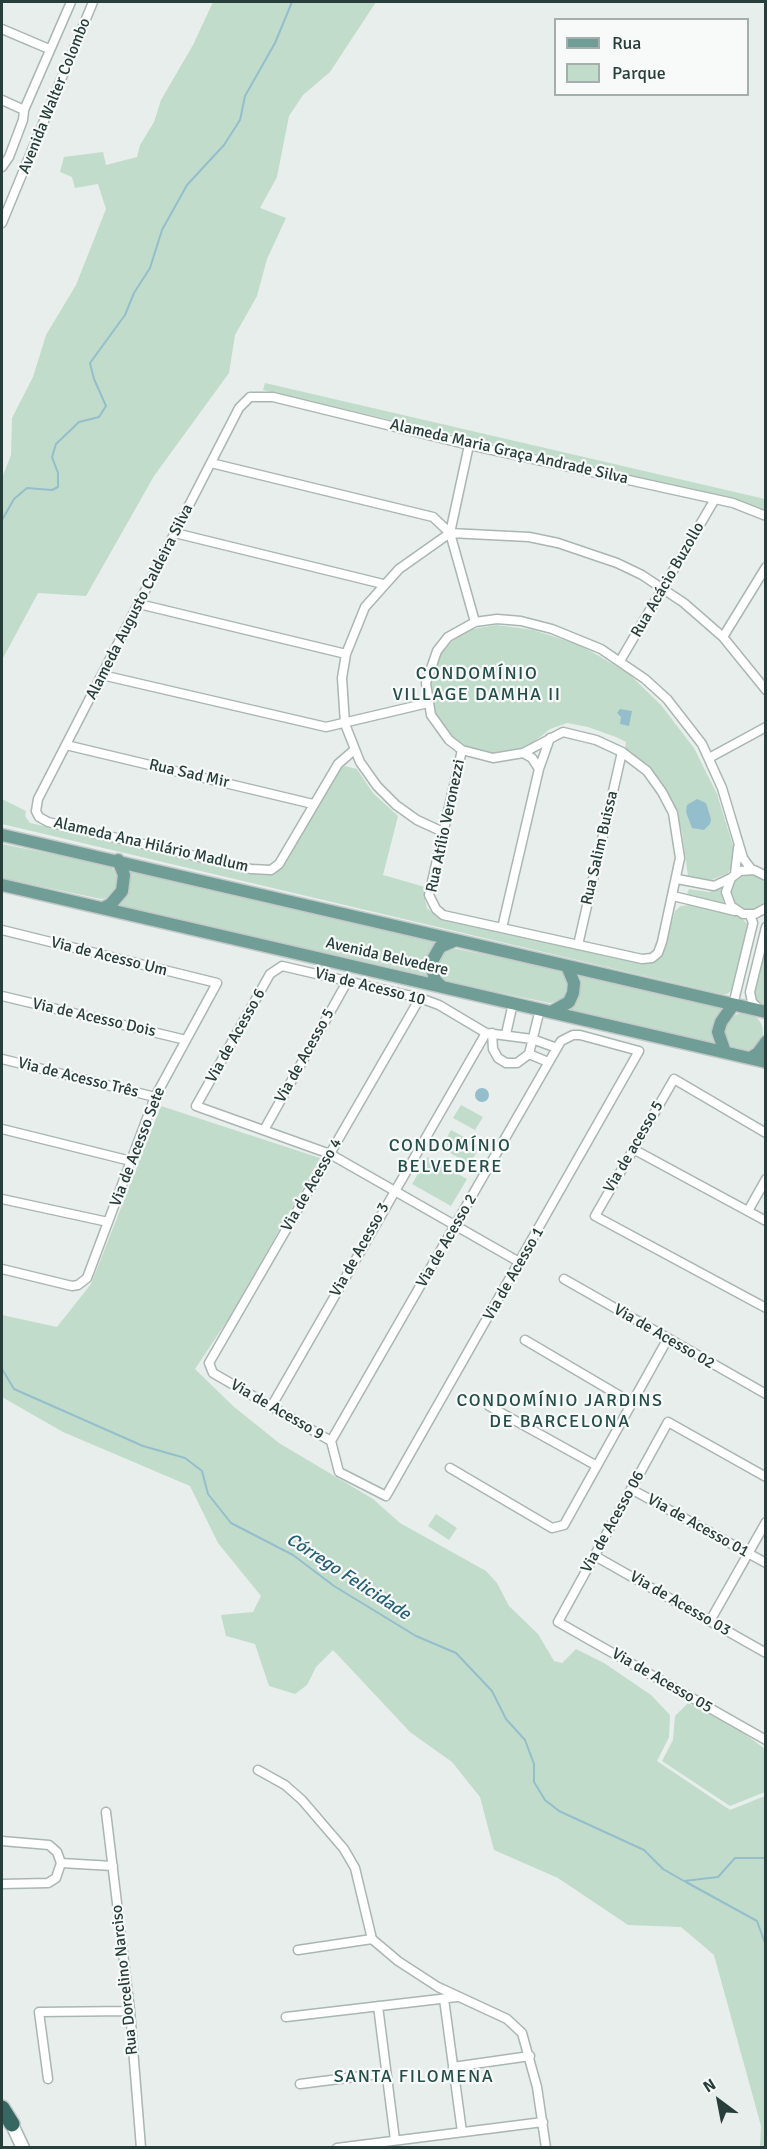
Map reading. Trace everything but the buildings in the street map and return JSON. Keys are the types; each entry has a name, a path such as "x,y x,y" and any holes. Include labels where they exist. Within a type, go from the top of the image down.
{"highway":[{"path":"2,2108 12,2124"}],"main road":[{"name":"Avenida Belvedere","path":"2,835 118,860 764,1014"},
{"path":"104,908 111,904 122,891 124,875 118,860"},
{"name":"Avenida Belvedere","path":"2,885 765,1062"},
{"path":"441,986 435,980 431,963 440,947 456,940"},
{"path":"553,1011 569,1002 573,993 574,983 567,966"},
{"path":"725,1053 718,1032 721,1022 733,1005"},
{"path":"750,1059 758,1053 765,1042"},
{"path":"2,2103 23,2148"}],"street":[{"path":"2,167 9,157 23,120 24,110 48,60 49,49 71,2"},
{"name":"Avenida Walter Colombo","path":"2,224 93,2"},
{"path":"2,30 49,49"},
{"path":"2,100 24,110"},
{"name":"Alameda Maria Graça Andrade Silva","path":"250,397 273,397 469,445 715,499 746,507 765,516"},
{"name":"Alameda Augusto Caldeira Silva","path":"36,811 38,799 239,408 250,397"},
{"path":"469,445 450,533 475,622"},
{"path":"211,463 433,517 450,533 529,537 558,543 617,563 663,588 684,603 723,637 765,690"},
{"name":"Rua Acácio Buzollo","path":"620,661 715,499"},
{"path":"175,533 384,584"},
{"path":"443,832 417,820 396,805 377,786 353,751 345,724 342,694 346,654 365,607 384,584 450,533"},
{"path":"723,637 765,567"},
{"path":"139,604 346,654"},
{"path":"550,738 539,769 502,928 642,959 652,958 658,953 662,942 677,879 680,858 678,834 672,813 647,771 622,752 596,740 563,732 550,738 523,753 493,758 462,750 438,727 428,703 426,683 436,651 448,637 475,622 505,620 552,629 601,649 620,661 667,699 689,726 709,758 722,788 743,858 752,869 765,876"},
{"path":"102,675 326,727 428,703"},
{"path":"709,758 765,727"},
{"name":"Rua Sad Mir","path":"66,745 312,804"},
{"name":"Rua Atílio Veronezzi","path":"462,750 430,886 431,902 443,915 502,928"},
{"path":"312,804 338,764 353,751"},
{"name":"Rua Salim Buissa","path":"578,945 622,752"},
{"path":"523,753 532,758 539,769"},
{"name":"Alameda Ana Hilário Madlum","path":"36,811 39,817 48,822 257,870 271,870 279,864 312,804"},
{"path":"735,833 738,849 733,876 726,892 730,906 736,911"},
{"path":"677,879 714,886 733,876 765,867"},
{"path":"673,896 750,915 763,911 765,925 750,992 752,1002 764,1014"},
{"path":"733,1005 753,924 750,915"},
{"name":"Via de Acesso Um","path":"2,930 217,983"},
{"name":"Via de Acesso 10","path":"277,967 286,967 420,998 439,1005 489,1033"},
{"name":"Via de Acesso 6","path":"264,1130 196,1106 270,974 277,967"},
{"name":"Via de Acesso 5","path":"264,1130 347,982"},
{"name":"Via de Acesso Sete","path":"2,1269 72,1286 83,1282 155,1097 217,983"},
{"name":"Via de Acesso Dois","path":"2,996 186,1040"},
{"name":"Via de Acesso 4","path":"213,1373 208,1363 420,998"},
{"path":"506,1034 513,1003"},
{"path":"540,1009 532,1039 529,1054 517,1063 506,1063 498,1058 493,1049 489,1033 506,1034 532,1039 559,1044"},
{"name":"Via de Acesso 3","path":"271,1407 394,1190 489,1033"},
{"name":"Via de Acesso 1","path":"386,1496 521,1263 639,1051 580,1035 573,1035 559,1044"},
{"name":"Via de Acesso 2","path":"331,1441 559,1044"},
{"path":"529,1054 548,1062"},
{"name":"Via de Acesso Três","path":"2,1059 155,1097"},
{"name":"Via de acesso 5","path":"765,1133 674,1079 595,1216 765,1308"},
{"path":"2,1129 131,1161"},
{"path":"264,1130 330,1154 521,1263"},
{"path":"633,1149 765,1221"},
{"path":"748,1211 765,1179"},
{"path":"2,1198 108,1222"},
{"name":"Via de Acesso 02","path":"564,1279 765,1394"},
{"path":"525,1340 632,1402"},
{"path":"450,1468 552,1528 558,1528 567,1520 667,1340"},
{"name":"Via de Acesso 9","path":"213,1373 331,1441 339,1472 386,1496"},
{"path":"489,1406 597,1466"},
{"name":"Via de Acesso 06","path":"558,1622 668,1422 765,1477"},
{"name":"Via de Acesso 01","path":"631,1489 765,1563"},
{"path":"710,1621 765,1522"},
{"name":"Via de Acesso 03","path":"595,1556 765,1653"},
{"name":"Via de Acesso 05","path":"558,1622 765,1740"},
{"path":"258,1770 285,1785 302,1800 344,1849 355,1868 372,1939 398,1961 457,1997 507,2019 522,2033 530,2056 546,2148"},
{"name":"Rua Dorcelino Narciso","path":"106,1812 130,2011 141,2148"},
{"path":"2,1841 49,1845 57,1852 61,1863 56,1878 48,1883 2,1884"},
{"path":"61,1863 113,1866"},
{"path":"298,1950 372,1939"},
{"path":"286,2017 457,1997"},
{"path":"444,1998 462,2132"},
{"path":"378,2006 395,2140"},
{"path":"48,2079 39,2012 130,2011"},
{"path":"453,2067 530,2056"},
{"path":"300,2084 386,2073"},
{"path":"337,2148 543,2122"}],"green space":[{"path":"213,2 376,2 330,72 303,95 289,116 277,177 260,208 286,218 267,259 257,296 235,335 229,373 154,476 86,596 38,593 2,660 2,478 11,455 12,418 33,377 46,335 76,285 106,209 98,184 75,188 72,177 60,172 64,157 103,152 106,165 137,157 140,145 154,122 161,100 193,45"},
{"path":"265,383 765,499 765,513 721,497 263,390"},
{"path":"497,625 533,630 580,645 628,673 661,705 694,748 717,794 734,849 733,864 728,873 709,881 688,876 682,832 675,809 650,770 625,749 626,742 616,737 588,727 567,723 550,729 530,745 510,753 494,755 463,746 451,737 441,725 433,706 431,681 440,655 455,638 467,630"},
{"path":"345,766 357,769 373,793 398,816 383,875 425,887 424,896 427,908 436,916 644,964 657,959 663,953 675,911 681,906 690,905 741,917 749,926 735,988 727,994 721,994 2,824 2,799 26,811 25,816 30,823 265,875 283,866 336,771"},
{"path":"2,844 111,866 119,878 116,892 110,897 101,899 2,878"},
{"path":"127,869 442,942 426,968 427,976 116,905 128,890"},
{"path":"749,874 762,879 767,892 762,905 749,910 736,905 731,892 736,879"},
{"path":"689,889 708,892 721,889 724,906 686,896"},
{"path":"765,938 765,1007 753,996"},
{"path":"457,949 562,970 570,982 566,997 550,1003 444,981 436,970 439,957 447,950"},
{"path":"577,973 727,1008 718,1045 566,1010 580,984"},
{"path":"744,1013 751,1014 757,1019 762,1025 762,1039 757,1045 751,1050 744,1051 737,1050 731,1045 726,1039 725,1032 726,1025 731,1019 737,1014"},
{"path":"461,1105 483,1117 475,1130 453,1118"},
{"path":"161,1106 320,1158 231,1315 195,1369 233,1406 279,1443 373,1499 400,1523 486,1571 497,1583 509,1606 538,1634 554,1661 562,1663 576,1649 604,1663 651,1695 670,1715 669,1737 657,1761 730,1810 765,1796 765,2147 760,2147 761,2126 714,1955 681,1927 628,1925 558,1878 494,1850 480,1797 452,1762 410,1732 333,1650 316,1667 307,1685 295,1694 269,1686 255,1644 226,1636 221,1615 253,1612 261,1596 218,1543 190,1486 63,1432 2,1397 2,1315 57,1327 91,1284"},
{"path":"451,1130 480,1146 470,1164 441,1148"},
{"path":"428,1157 467,1179 451,1206 412,1184"},
{"path":"436,1514 457,1528 449,1540 428,1526"},
{"path":"688,1703 737,1728 765,1749 765,1792 730,1806 662,1761 673,1740 675,1716"}],"water":[{"path":"620,709 632,711 629,726 620,724 621,717 617,713"},
{"path":"697,799 706,803 711,819 710,824 704,830 692,828 686,812 687,805"},
{"path":"482,1088 487,1090 489,1095 487,1100 482,1102 477,1100 475,1095 477,1090"}],"waterway":[{"path":"2,520 14,499 27,488 52,490 58,487 58,473 52,457 56,444 79,422 99,417 106,406 94,379 90,363 125,315 134,293 150,268 162,230 187,185 224,145 240,120 245,96 275,43 292,2"},
{"name":"Córrego Felicidade","path":"2,1369 14,1389 143,1446 185,1458 202,1471 208,1494 231,1523 293,1555 334,1586 416,1636 456,1653 492,1691 506,1719 525,1740 534,1764 534,1782 545,1800 559,1811 644,1850 663,1869 684,1881 718,1877 735,1858 766,1858"},
{"path":"686,1882 757,1921 766,1946"}],"district":[{"name":"CONDOMÍNIO VILLAGE DAMHA II","path":"477,684"},
{"name":"CONDOMÍNIO BELVEDERE","path":"450,1156"},
{"name":"CONDOMÍNIO JARDINS DE BARCELONA","path":"560,1411"},
{"name":"SANTA FILOMENA","path":"414,2077"}]}
